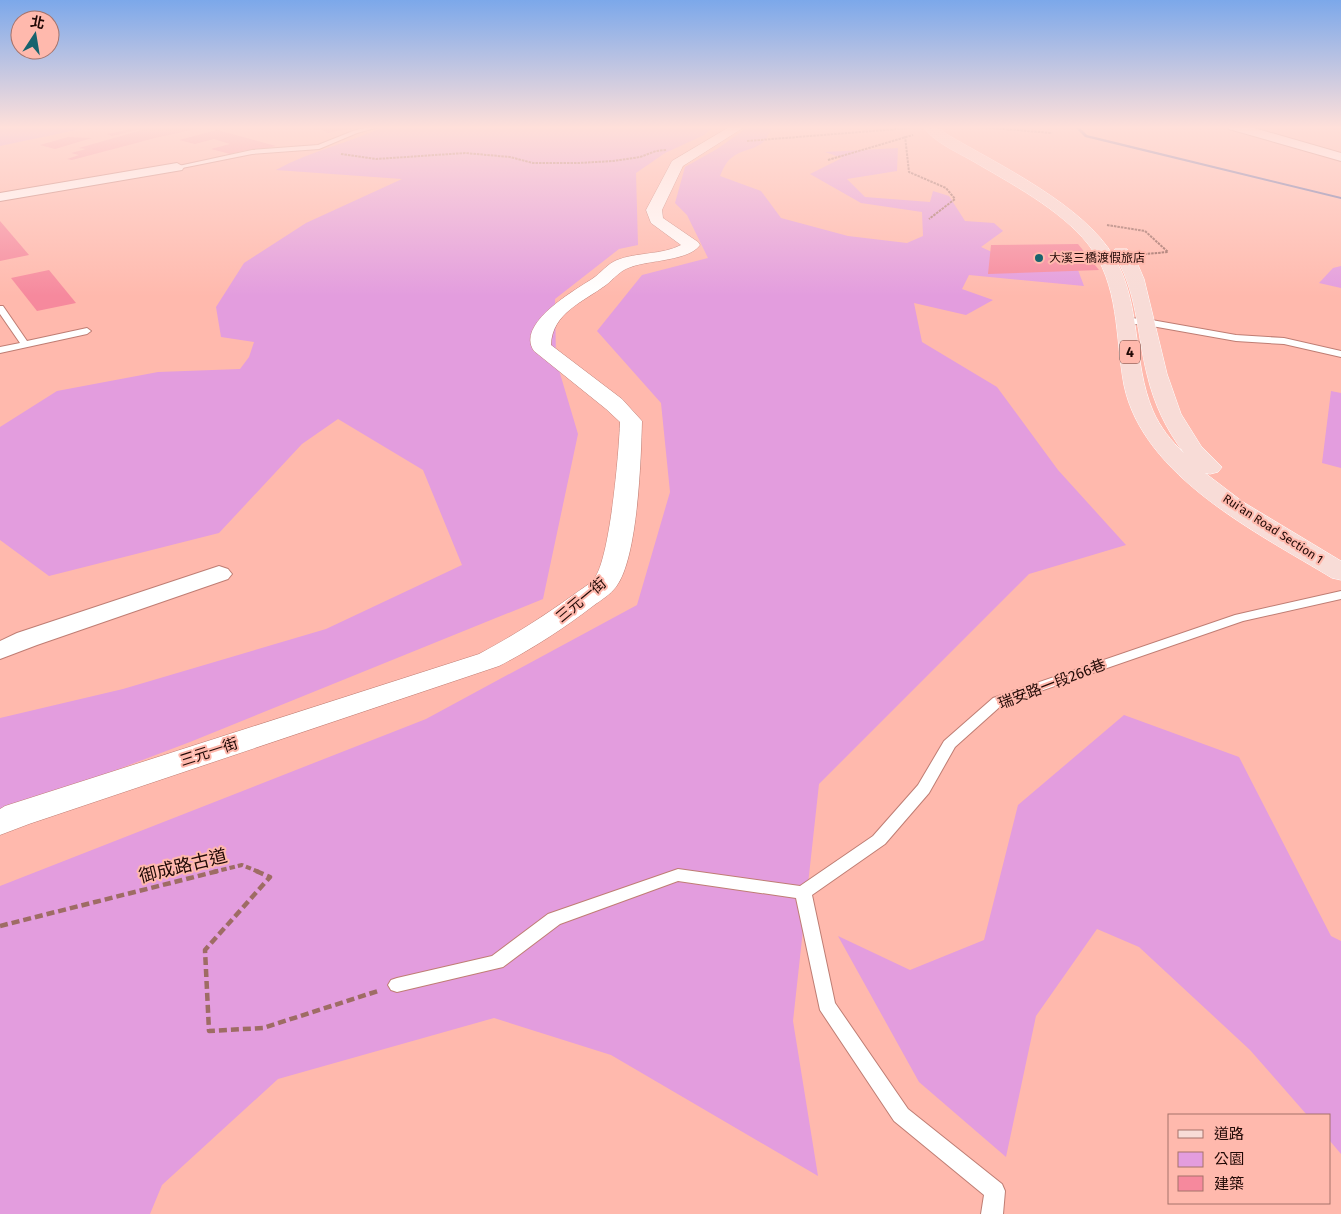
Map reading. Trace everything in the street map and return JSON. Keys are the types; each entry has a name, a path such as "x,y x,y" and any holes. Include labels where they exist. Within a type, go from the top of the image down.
{"main road":[{"name":"Rui'an Road Section 1","path":"1017,183 1060,211 1082,229 1104,255 1118,284 1126,321 1137,394 1147,422 1164,447 1202,482 1249,516 1341,572"},
{"name":"Rui'an Road Section 1","path":"1032,183 1083,215 1123,255 1138,287 1154,366 1164,402 1176,427 1194,454 1230,483 1282,518 1341,551"}],"street":[{"path":"0,198 88,183"},
{"name":"三元一街","path":"0,823 17,815 489,660 534,637 572,610 607,581 617,552 631,446 632,421 614,404 541,347 540,338 558,310 601,281 621,264 683,250 692,245 656,220 654,210 668,183"},
{"path":"0,651 26,639 219,574"}],"lane":[{"path":"0,308 25,344"},
{"path":"1126,321 1146,322 1236,338 1284,341 1341,354"},
{"path":"0,350 87,331"},
{"name":"瑞安路一段266巷","path":"803,894 879,840 924,790 949,744 998,701 1239,618 1341,595"},
{"path":"398,985 498,962 554,918 678,875 803,894 826,1005 902,1115 995,1191 992,1214"}],"path":[{"path":"930,218 955,199 946,188 934,183"},
{"name":"御成路古道","path":"0,926 242,865 270,877 205,950 209,1031 263,1028 398,985"}],"green space":[{"path":"394,183 636,183 638,245 619,249 555,299 556,360 578,434 543,599 190,742 0,814 0,718 123,689 326,629 462,565 423,470 338,419 302,444 219,533 49,576 0,540 0,427 57,391 158,372 240,369 249,357 254,342 221,337 216,307 244,263 306,223"},
{"path":"681,183 738,183 761,191 781,218 848,236 907,243 923,236 922,212 861,203 825,183 851,183 865,197 930,202 933,191 949,196 965,221 994,223 1003,231 981,247 994,253 1072,254 1084,286 969,275 962,289 993,300 966,315 914,303 922,342 997,387 1058,470 1126,545 1029,574 819,784 793,1021 818,1176 611,1055 494,1018 278,1079 162,1185 150,1214 0,1214 0,886 426,719 637,605 670,492 661,403 597,331 642,275 708,258 687,215 675,203"},
{"path":"1341,266 1341,288 1319,283 1333,268"},
{"path":"1331,391 1341,393 1341,468 1322,463"},
{"path":"1124,715 1239,757 1331,936 1341,941 1341,1154 1331,1142 1331,1114 1306,1114 1250,1050 1139,947 1097,929 1036,1016 1006,1157 919,1082 838,936 910,970 984,940 1018,805"}],"building":[{"path":"0,221 29,255 0,261"},
{"name":"大溪三橋渡假旅店","path":"1078,244 1099,270 988,274 991,245"},
{"path":"49,270 76,303 37,311 11,278"}],"waterway":[{"path":"1278,183 1341,198"}],"place":[{"name":"大溪三橋渡假旅店","path":"1039,258"}]}
